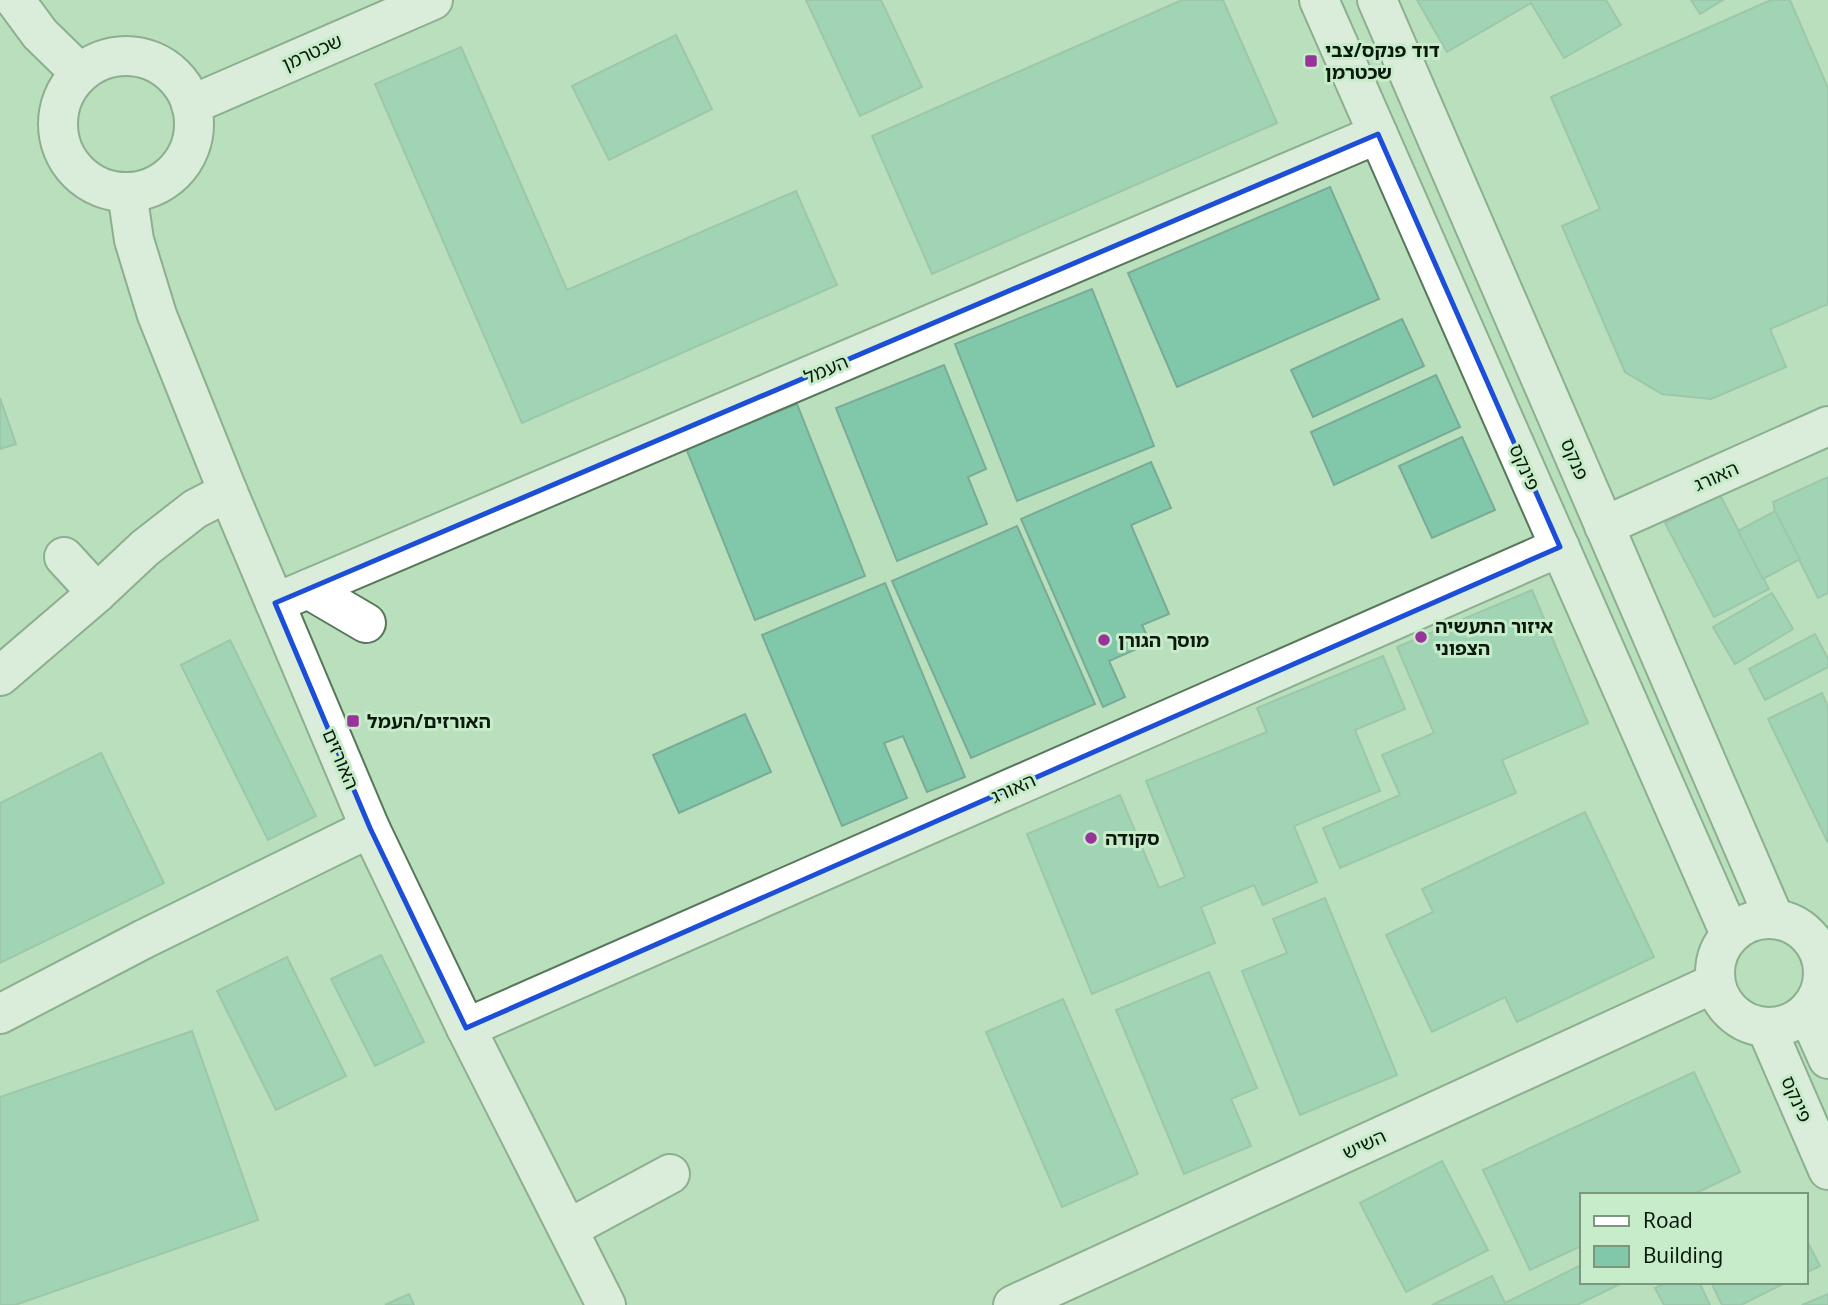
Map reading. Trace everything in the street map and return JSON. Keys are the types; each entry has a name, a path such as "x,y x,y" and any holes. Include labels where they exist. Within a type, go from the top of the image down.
{"street":[{"path":"15,0 40,34 80,73"},
{"name":"שכטרמן","path":"191,104 433,0"},
{"name":"פינקס","path":"1319,0 1730,934"},
{"name":"פנקס","path":"1377,0 1774,918"},
{"path":"128,55 145,58 160,65 185,89 191,104 194,126 191,146 181,164 166,179 148,189 127,192 104,188 83,177 68,160 59,138 58,114 65,92 80,73 94,63 110,57 128,55"},
{"name":"העמל","path":"291,596 1378,134"},
{"name":"האורזים","path":"127,192 134,240 157,315 228,492 291,596 370,828 466,1028 606,1305"},
{"name":"האורג","path":"1604,526 1828,426"},
{"path":"0,676 145,548 195,509 228,492"},
{"name":"האורג","path":"466,1028 1560,547"},
{"path":"64,557 97,593"},
{"path":"291,596 366,623"},
{"path":"0,1014 144,939 370,828"},
{"path":"1774,918 1821,938 1823,978 1818,996 1807,1012 1785,1025 1766,1027 1751,1024 1734,1015 1721,1000 1715,983 1714,968 1719,949 1730,934 1755,920 1774,918"},
{"name":"השיש","path":"1013,1305 1715,983"},
{"path":"1807,1012 1828,1059"},
{"name":"פינקס","path":"1766,1027 1828,1170"},
{"path":"568,1229 670,1174"}],"highlighted area":[{"path":"1378,134 1560,547 466,1028 370,828 275,603"}],"building":[{"path":"806,0 881,0 922,87 860,116"},
{"path":"1182,0 1223,0 1277,123 932,274 872,136"},
{"path":"1417,0 1606,0 1621,25 1564,58 1531,3 1447,52"},
{"path":"1691,0 1723,0 1700,14"},
{"path":"1771,0 1790,0 1828,88 1828,304 1770,329 1786,367 1711,399 1662,394 1625,372 1562,226 1600,209 1551,97"},
{"path":"676,35 712,109 609,160 572,86"},
{"path":"461,47 567,290 796,191 837,285 522,423 375,84"},
{"path":"1330,187 1379,299 1177,387 1128,273"},
{"path":"1092,289 1154,446 1017,501 955,344"},
{"path":"1402,319 1424,366 1313,417 1291,370"},
{"path":"944,365 986,469 968,477 987,524 897,561 836,408"},
{"path":"1436,375 1460,427 1334,485 1311,432"},
{"path":"0,398 16,444 0,449"},
{"path":"797,404 865,576 755,620 686,448"},
{"path":"1462,437 1495,510 1432,538 1399,466"},
{"path":"1151,462 1171,508 1131,525 1169,614 1142,625 1150,643 1109,661 1125,697 1103,707 1021,519"},
{"path":"1828,477 1828,593 1818,598 1773,502"},
{"path":"1720,495 1769,589 1714,617 1665,523"},
{"path":"1775,511 1800,559 1763,579 1738,531"},
{"path":"1017,526 1095,704 971,758 892,581"},
{"path":"885,583 965,777 927,792 903,736 884,743 907,798 842,826 762,635"},
{"path":"1532,590 1588,723 1502,760 1516,793 1340,868 1323,828 1400,795 1382,755 1434,733 1397,647"},
{"path":"1772,593 1793,629 1735,664 1713,627"},
{"path":"1815,634 1828,659 1828,667 1765,700 1749,669"},
{"path":"230,640 316,816 268,840 181,665"},
{"path":"1383,656 1405,709 1355,730 1380,791 1294,826 1317,882 1263,905 1254,885 1201,907 1215,943 1092,994 1027,834 1120,795 1159,888 1185,877 1146,781 1267,732 1257,708"},
{"path":"1822,693 1828,707 1828,843 1768,719"},
{"path":"745,714 771,772 679,813 653,755"},
{"path":"101,753 164,883 0,963 0,803"},
{"path":"1585,812 1654,957 1517,1022 1505,997 1432,1032 1386,935 1433,912 1422,889"},
{"path":"1325,898 1397,1075 1300,1115 1242,971 1287,953 1273,919"},
{"path":"381,955 424,1042 375,1066 331,979"},
{"path":"287,957 346,1076 276,1110 217,991"},
{"path":"1209,972 1257,1088 1231,1099 1251,1146 1184,1174 1116,1010"},
{"path":"1063,999 1138,1174 1062,1207 986,1032"},
{"path":"192,1031 258,1220 15,1305 0,1305 0,1097"},
{"path":"1694,1072 1740,1172 1696,1193 1580,1193 1580,1246 1530,1270 1483,1170"},
{"path":"1442,1161 1488,1250 1406,1292 1360,1203"},
{"path":"1807,1241 1820,1266 1807,1272"},
{"path":"1580,1266 1580,1284 1620,1284 1577,1305 1432,1305 1492,1276 1505,1303"},
{"path":"1664,1284 1700,1284 1710,1305 1664,1305 1655,1288"},
{"path":"1712,1284 1783,1284 1741,1305 1722,1305"},
{"path":"409,1294 414,1305 385,1305"},
{"path":"1828,1294 1828,1305 1802,1305"}],"place":[{"name":"דוד פנקס/צבי שכטרמן","path":"1311,61"},
{"name":"איזור התעשיה הצפוני","path":"1421,637"},
{"name":"מוסך הגורן","path":"1104,640"},
{"name":"האורזים/העמל","path":"353,721"},
{"name":"סקודה","path":"1091,838"}]}
